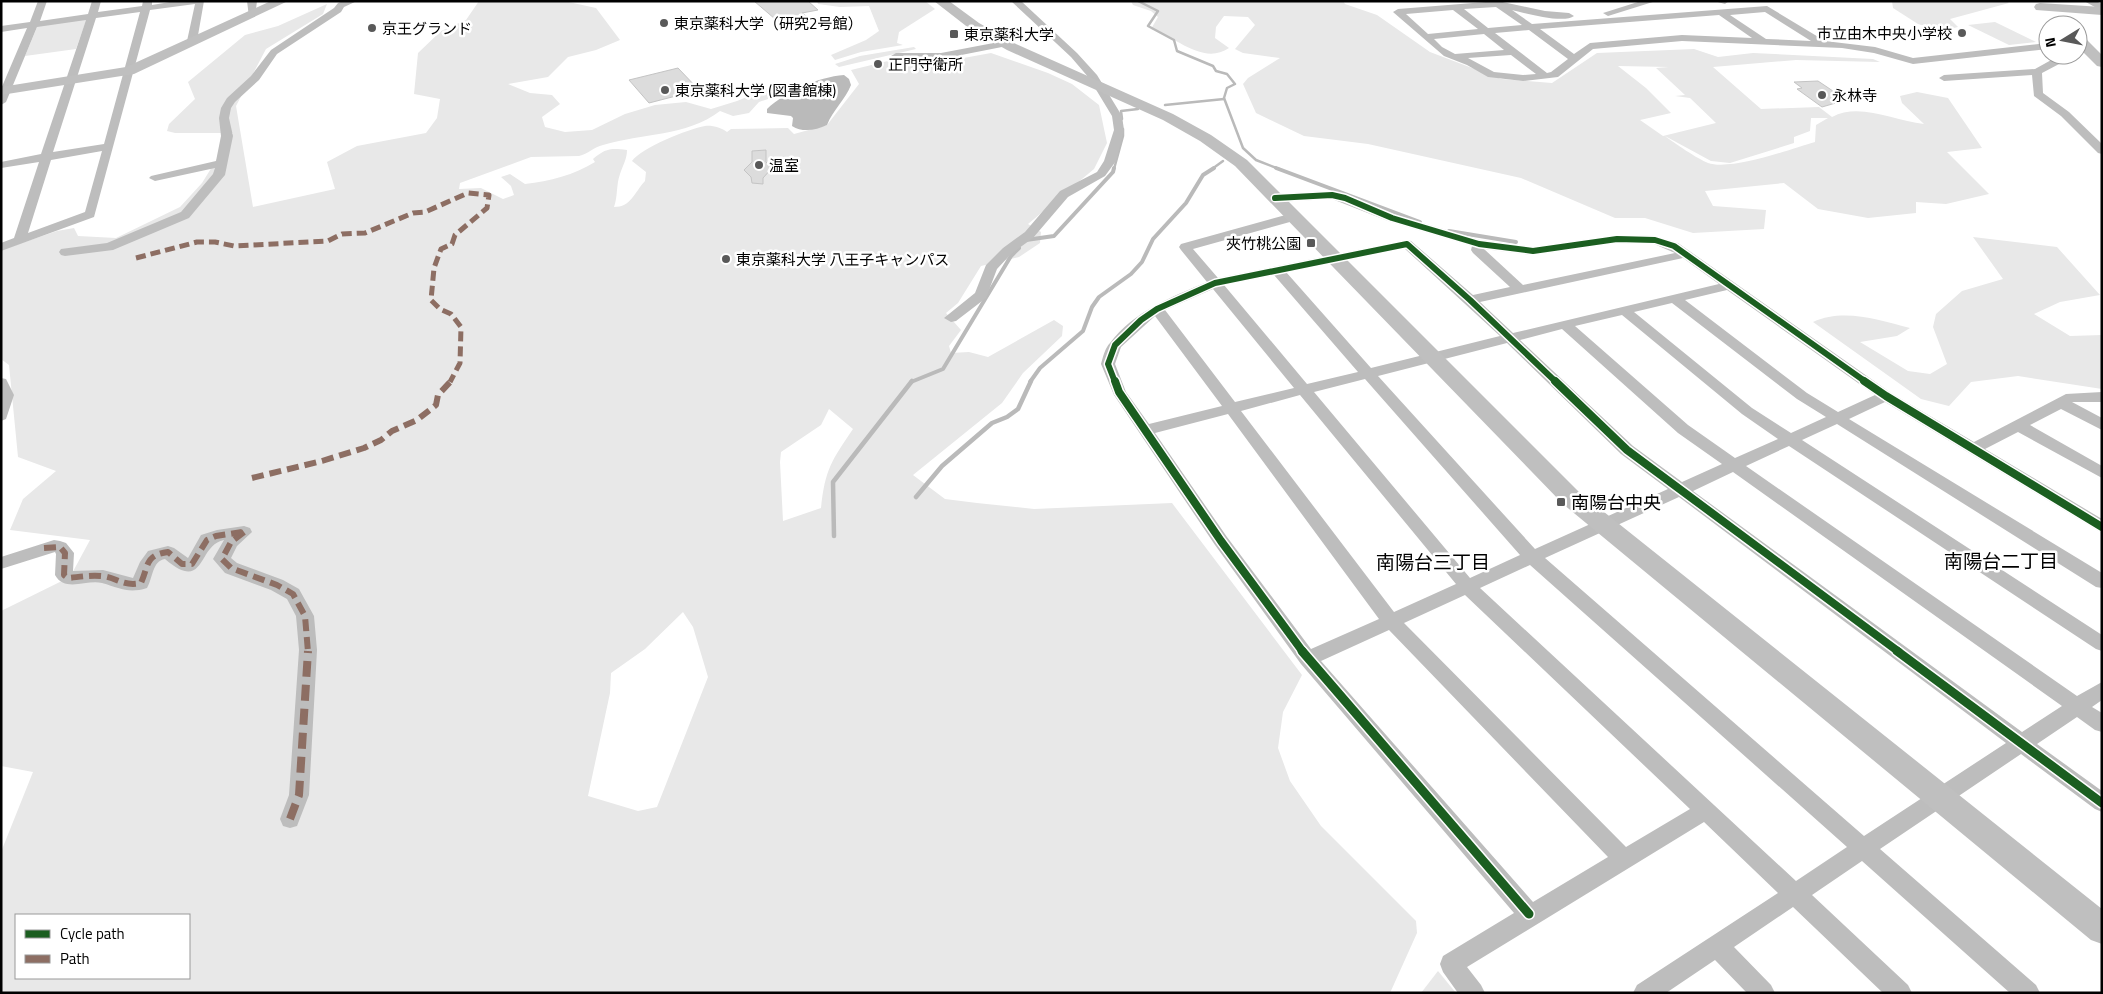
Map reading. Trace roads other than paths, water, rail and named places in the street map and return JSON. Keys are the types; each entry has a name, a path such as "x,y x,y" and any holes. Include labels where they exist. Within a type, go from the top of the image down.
{"street":[{"path":"3,94 44,1"},
{"path":"19,241 97,1"},
{"path":"1,29 92,16 147,5 198,1 192,41"},
{"path":"3,94 71,80 129,71 192,41 252,8 282,1"},
{"path":"65,252 109,247 185,215 220,175 227,136 224,118 226,108 231,100 255,78 274,52 338,10 341,3 353,1"},
{"path":"940,1 969,23 1004,44 1170,118 1217,144 1241,163 1571,498 2102,929"},
{"path":"951,318 981,296 991,268 1007,251 1029,235 1064,194 1100,174 1110,161 1119,130 1117,116 1100,86 1074,55 1015,1"},
{"path":"1652,1 1626,10 1584,16 1545,14 1493,2 1456,8 1398,12 1439,49 1453,57 1471,63 1492,75 1523,78 1554,75 1590,46 1682,38 1822,44 1875,50 1913,61 2038,47"},
{"path":"1718,1 1725,1"},
{"path":"2088,1 2102,10"},
{"path":"1493,2 1574,58"},
{"path":"2036,4 2102,10"},
{"path":"2036,4 2051,15"},
{"path":"1,247 90,214 147,5"},
{"path":"1456,8 1545,76"},
{"path":"1426,37 1766,9 1822,44"},
{"path":"1722,13 1764,42"},
{"path":"1594,22 1620,43"},
{"path":"952,54 1004,44"},
{"path":"2088,50 2102,63"},
{"path":"1453,57 1512,52"},
{"path":"1944,78 2037,72 2050,65"},
{"path":"2037,72 2038,94 2065,114 2102,151"},
{"path":"1,165 109,146"},
{"path":"155,178 222,163"},
{"path":"1275,198 1332,195 1345,198 1392,218 1479,244 1533,251 1617,239 1655,240 1674,246 1727,286 1886,396 2102,528"},
{"path":"1293,217 1184,247 1467,586 1900,993"},
{"path":"1529,914 1308,659 1221,541 1119,392 1108,364 1115,344 1141,320 1157,309 1215,283 1407,244 1470,300 1627,450 2102,803"},
{"path":"1479,244 1477,250 1520,289"},
{"path":"1470,300 1686,254"},
{"path":"1278,270 1368,374 1532,557 2028,993"},
{"path":"1145,430 1565,324 1727,286"},
{"path":"1675,299 1802,396 2102,582"},
{"path":"1157,309 1230,409 1391,621 1625,860"},
{"path":"1624,310 1747,411 2102,644"},
{"path":"1565,324 1684,429 2102,724"},
{"path":"1,382 7,395 1,416"},
{"path":"1308,659 1886,396"},
{"path":"1973,450 2071,397 2102,397"},
{"path":"2060,402 2102,425"},
{"path":"2018,425 2102,473"},
{"path":"1,563 44,548 60,547 65,553 64,575 68,578 103,576 114,581 133,585 141,583 150,556 168,552 182,564 192,564 197,559 204,542 212,537 244,532 231,542 222,559 231,568 278,585 293,594 305,616 308,650 305,711 298,796 290,819"},
{"path":"1645,993 2102,690"},
{"path":"1473,993 1451,964 1529,914 1625,860 1706,810"},
{"path":"1717,945 1763,993"}],"waterway":[{"path":"1138,1 1158,11 1148,26 1174,40 1177,51 1213,66 1216,71 1227,74 1235,84 1227,88 1224,98 1243,148 1256,160 1279,169"},
{"path":"1165,105 1224,99"},
{"path":"1122,119 1121,111 1138,109"},
{"path":"1114,169 1123,136 1123,129"},
{"path":"1212,169 1223,161"},
{"path":"1026,240 1054,236 1113,172 1114,168"},
{"path":"1030,382 1040,368 1083,331 1092,307 1099,297 1131,274 1142,262 1153,239 1186,203 1203,175 1214,168"},
{"path":"1276,168 1420,222"},
{"path":"1449,231 1516,242"},
{"path":"911,382 943,369 1011,256 1019,248"},
{"path":"916,497 942,466 992,423 1007,417 1018,409 1031,381"},
{"path":"834,536 833,482 911,382"}],"place":[{"name":"東京薬科大学（研究2号館）","path":"664,23"},
{"name":"京王グランド","path":"372,28"},
{"name":"市立由木中央小学校","path":"1962,33"},
{"name":"東京薬科大学","path":"954,34"},
{"name":"正門守衛所","path":"878,64"},
{"name":"東京薬科大学 (図書館棟)","path":"665,90"},
{"name":"永林寺","path":"1822,95"},
{"name":"温室","path":"759,165"},
{"name":"夾竹桃公園","path":"1311,243"},
{"name":"東京薬科大学 八王子キャンパス","path":"726,259"},
{"name":"南陽台中央","path":"1561,502"}],"district":[{"name":"南陽台二丁目","path":"2001,560"},
{"name":"南陽台三丁目","path":"1433,561"}]}
